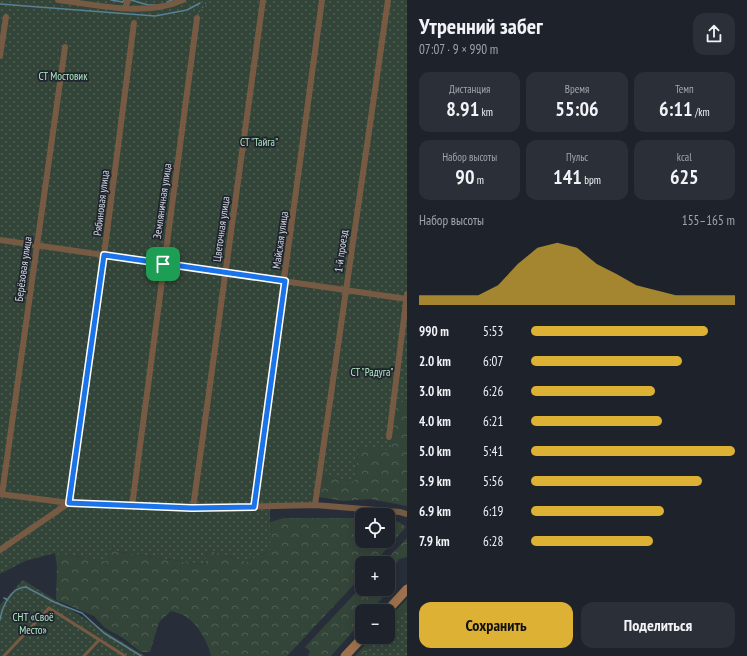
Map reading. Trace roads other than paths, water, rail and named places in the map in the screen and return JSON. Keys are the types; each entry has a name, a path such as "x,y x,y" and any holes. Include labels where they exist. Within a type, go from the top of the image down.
{"main road":[{"path":"393,604 407,589"},
{"path":"345,656 356,644"}],"street":[{"path":"58,0 125,8 153,9 170,6 182,0"},
{"path":"125,8 128,0"},
{"name":"Цветочная улица","path":"192,508 263,0"},
{"name":"Майская улица","path":"254,507 322,0"},
{"name":"1-й проезд","path":"314,505 388,0"},
{"path":"0,56 6,17"},
{"name":"Земляничная улица","path":"132,506 163,264 197,18"},
{"name":"Рябиновая улица","path":"69,503 104,255 134,23"},
{"name":"Берёзовая улица","path":"1,494 65,48"},
{"path":"0,240 346,290 407,297 389,436"},
{"path":"1,494 69,503 192,508 314,505 400,512 407,514"},
{"path":"0,550 69,503"}],"lane":[{"path":"4,656 49,608 125,656"},
{"path":"84,656 99,640"}],"waterway":[{"path":"111,0 123,2 124,0"},
{"path":"131,0 148,5 155,5"},
{"path":"167,2 172,0"},
{"path":"0,4 155,16 187,10 200,3"},
{"path":"0,620 8,599 16,590 26,587 54,602 82,613 104,633 141,656"},
{"path":"4,598 8,600"}],"park label":[{"name":"СТ Мостовик","path":"63,76"},
{"name":"СТ \"Тайга\"","path":"259,142"},
{"name":"СТ \"Радуга\"","path":"372,372"},
{"name":"СНТ «Своё Место»","path":"33,623"}]}
